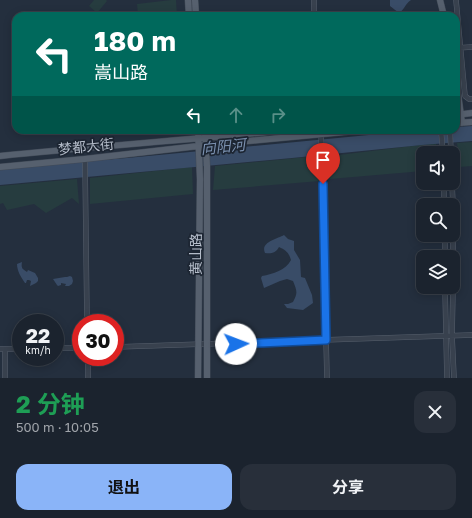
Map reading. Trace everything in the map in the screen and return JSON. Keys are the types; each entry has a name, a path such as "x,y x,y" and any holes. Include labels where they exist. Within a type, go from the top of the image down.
{"main road":[{"path":"188,0 189,12"},
{"path":"195,0 196,12"},
{"path":"440,0 443,12"},
{"path":"460,115 472,113"},
{"path":"460,123 472,122"},
{"name":"黄山路","path":"198,134 200,167 198,378"},
{"name":"黄山路","path":"206,134 207,158 207,378"},
{"name":"梦都大街","path":"0,156 246,134"},
{"name":"梦都大街","path":"0,167 85,159 303,134"}],"street":[{"path":"314,0 314,12"},
{"path":"456,0 456,12"},
{"path":"460,48 472,47"},
{"path":"460,62 465,96 472,99"},
{"path":"321,134 326,378"},
{"path":"441,134 442,146"},
{"path":"450,134 451,146"},
{"path":"85,159 87,314"},
{"path":"445,294 447,378"},
{"path":"453,294 452,336 454,378"},
{"path":"124,347 472,335"},
{"path":"2,349 5,378"},
{"path":"88,366 88,378"}],"green space":[{"path":"94,0 107,1 98,12 89,6"},
{"path":"176,0 177,12 138,12 137,4"},
{"path":"472,142 472,166 460,167 460,146 457,146 457,143"},
{"path":"436,143 436,146 416,146 416,172 330,179 331,156"},
{"path":"317,156 320,181 213,190 215,166"},
{"path":"192,167 193,194 90,204 90,178"},
{"path":"77,179 79,204 72,198 46,213 34,204 7,210 3,203 0,204 0,186"}],"water":[{"path":"390,0 411,0 400,12 398,12 390,6"},
{"path":"472,126 472,141 0,185 0,168 127,158 379,134 460,134 460,127"},
{"path":"284,235 288,239 294,241 294,250 300,260 301,277 305,278 312,295 313,303 303,310 287,308 284,304 293,302 296,296 293,281 287,279 264,288 261,278 262,276 275,273 283,269 291,260 287,252 279,247 273,253 265,253 264,249 267,244"},
{"path":"22,262 23,269 27,272 28,270 35,273 38,278 36,283 30,286 31,281 27,280 25,283 18,272 17,264"},
{"path":"67,277 72,277 73,281 69,286 65,286 66,284 61,283 61,285 58,286 53,279"}],"route":[{"path":"236,344 326,340 323,184"}],"water label":[{"name":"向阳河","path":"223,146"}]}
